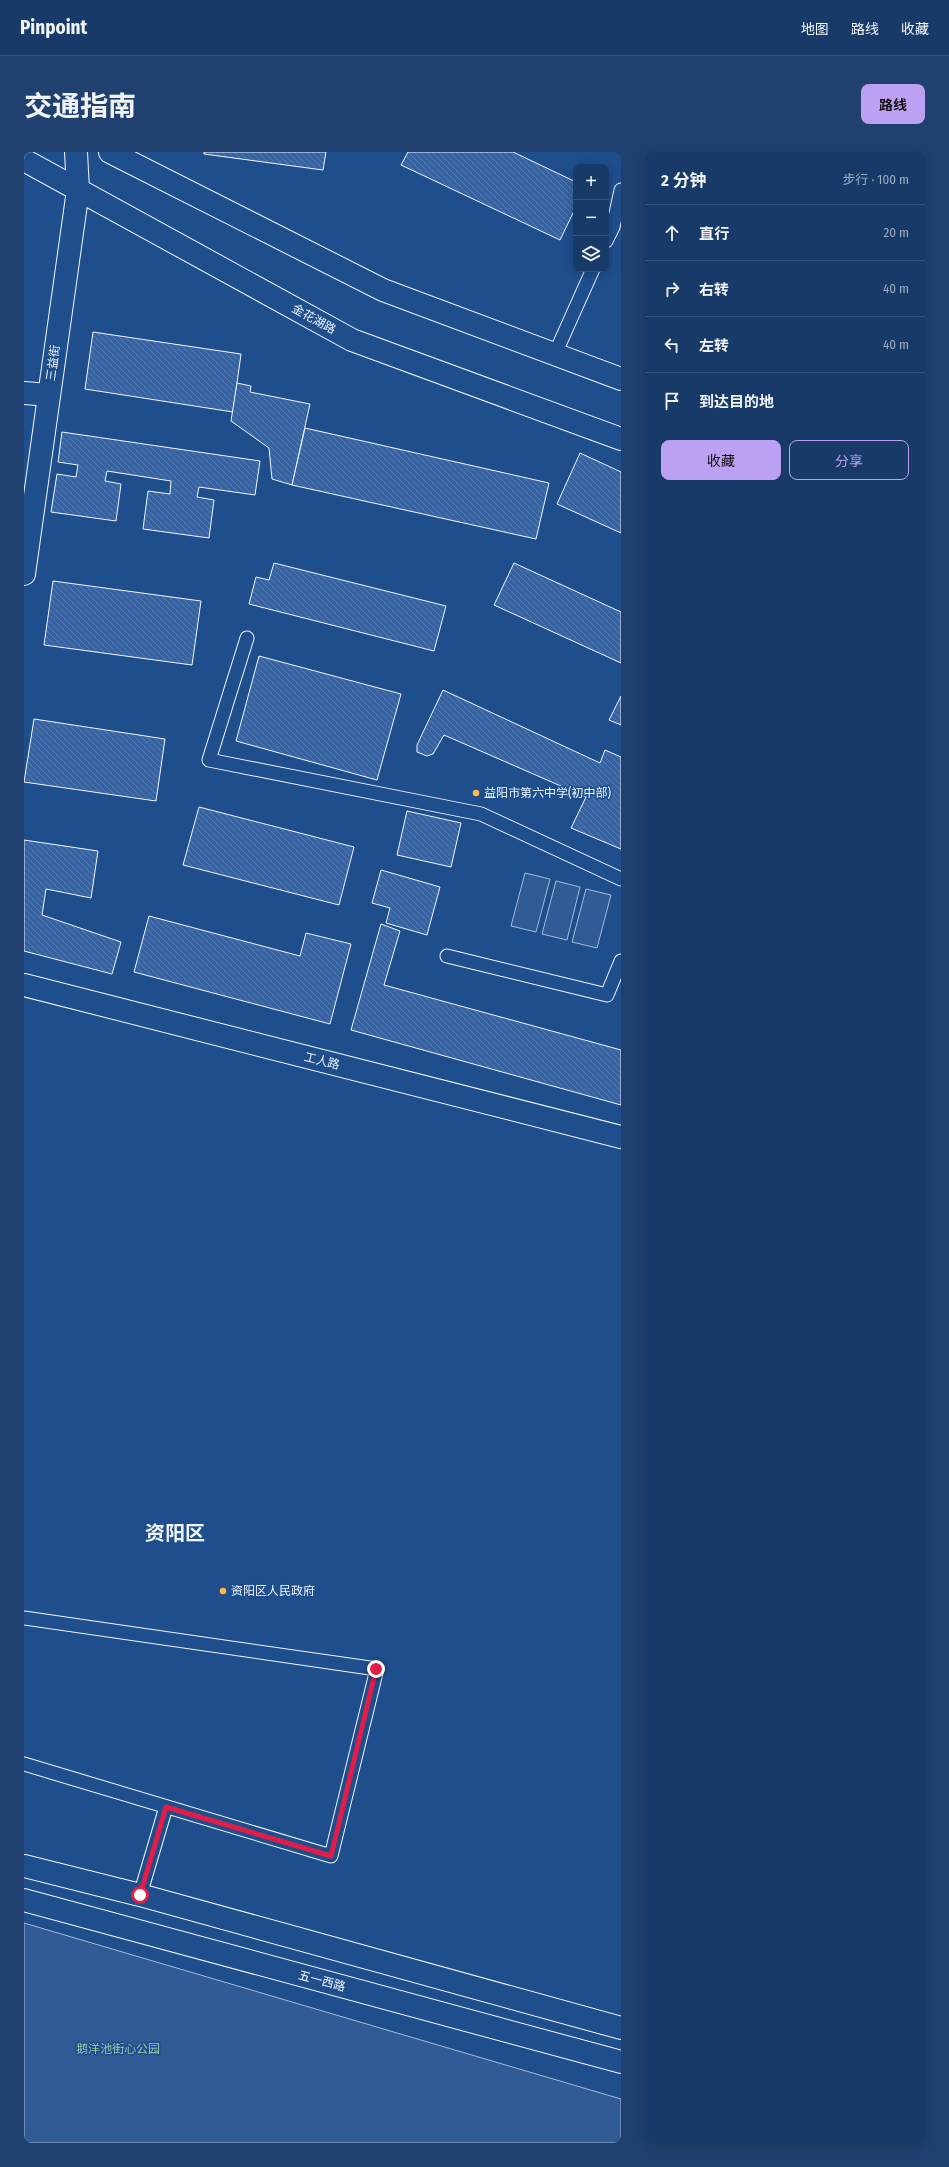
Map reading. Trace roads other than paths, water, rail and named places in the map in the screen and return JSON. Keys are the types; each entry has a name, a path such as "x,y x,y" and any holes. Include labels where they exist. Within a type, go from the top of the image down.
{"main road":[{"name":"三益街","path":"24,574 78,190 76,152"},
{"path":"110,152 383,290 621,379"},
{"name":"金花湖路","path":"24,160 352,340 621,439"},
{"path":"24,393 49,395"},
{"name":"工人路","path":"24,985 621,1137"},
{"path":"24,1866 140,1895 621,2028"},
{"name":"五一西路","path":"24,1900 621,2062"}],"lane":[{"path":"608,236 613,226 621,190"},
{"path":"555,354 593,272"},
{"path":"247,638 209,760 481,814 621,879"},
{"path":"447,956 607,995 621,961"},
{"path":"24,1618 376,1669 331,1856 24,1764"},
{"path":"140,1895 166,1807"}],"place":[{"name":"益阳市第六中学(初中部)","path":"476,793"},
{"name":"资阳区人民政府","path":"223,1591"}],"district":[{"name":"资阳区","path":"175,1533"}],"park label":[{"name":"鹅洋池街心公园","path":"118,2049"}]}
